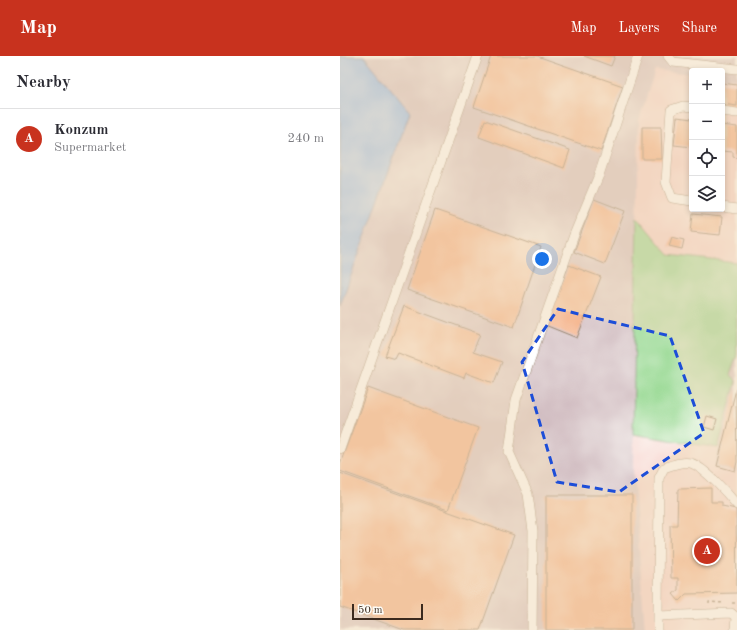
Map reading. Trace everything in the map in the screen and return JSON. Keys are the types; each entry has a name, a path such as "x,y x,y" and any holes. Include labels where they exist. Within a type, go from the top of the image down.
{"lane":[{"path":"340,449 478,56"},
{"path":"532,630 533,531 528,494 509,452 516,400 574,235 599,175 638,56"},
{"path":"668,56 673,62 690,60 737,69"},
{"path":"689,107 683,106 671,110 666,182 672,198 689,201"},
{"path":"725,111 737,113"},
{"path":"725,207 737,209"},
{"path":"658,630 659,478 664,468 676,463 691,463 708,474 737,505"},
{"path":"658,616 731,614 737,617 735,630"}],"path":[{"path":"710,602 725,603"},
{"path":"732,604 737,603"}],"highlighted area":[{"path":"558,309 670,336 704,433 619,492 557,482 522,362"}],"shaded area":[{"path":"364,56 737,56 737,79 725,78 725,68 689,68 689,74 655,70 639,120 633,470 645,630 340,630 340,306 410,112"},
{"path":"655,70 689,74 689,212 725,212 725,78 737,79 737,263 669,255 637,217 639,120"},
{"path":"737,355 737,472 714,468 736,381 730,375"},
{"path":"633,434 718,448 714,468 737,472 737,485 734,498 737,501 737,630 645,630 633,470"}],"green space":[{"path":"637,217 669,255 737,263 737,355 730,375 736,381 718,448 633,434"}],"water":[{"path":"340,56 364,56 410,112 340,306"}],"building":[{"path":"491,56 537,56 623,86 601,151 474,107"},
{"path":"584,56 615,56 611,66"},
{"path":"725,83 737,85 737,106 725,104"},
{"path":"677,117 689,119 689,147 674,145"},
{"path":"485,120 570,150 564,168 479,137"},
{"path":"725,125 737,127 737,158 733,157 733,152 725,151"},
{"path":"642,127 661,127 662,159 642,159"},
{"path":"594,199 625,211 605,264 574,252"},
{"path":"435,210 541,247 514,327 407,290"},
{"path":"693,214 722,217 720,235 691,232"},
{"path":"672,237 684,240 682,249 669,246"},
{"path":"569,265 601,277 577,338 545,325"},
{"path":"404,306 480,334 473,352 502,362 494,383 466,373 464,378 398,353 395,359 385,356"},
{"path":"368,388 478,428 448,510 340,471 340,464"},
{"path":"736,389 737,462 735,471 717,466"},
{"path":"707,416 717,419 714,430 704,427"},
{"path":"340,473 514,535 480,630 404,630 340,607"},
{"path":"711,488 711,502 722,502 722,506 736,509 737,593 686,594 679,601 673,594 678,590 678,578 671,578 670,525 677,525 678,489"},
{"path":"546,495 632,495 632,630 546,630"}],"place":[{"name":"Konzum","path":"707,551"}]}
